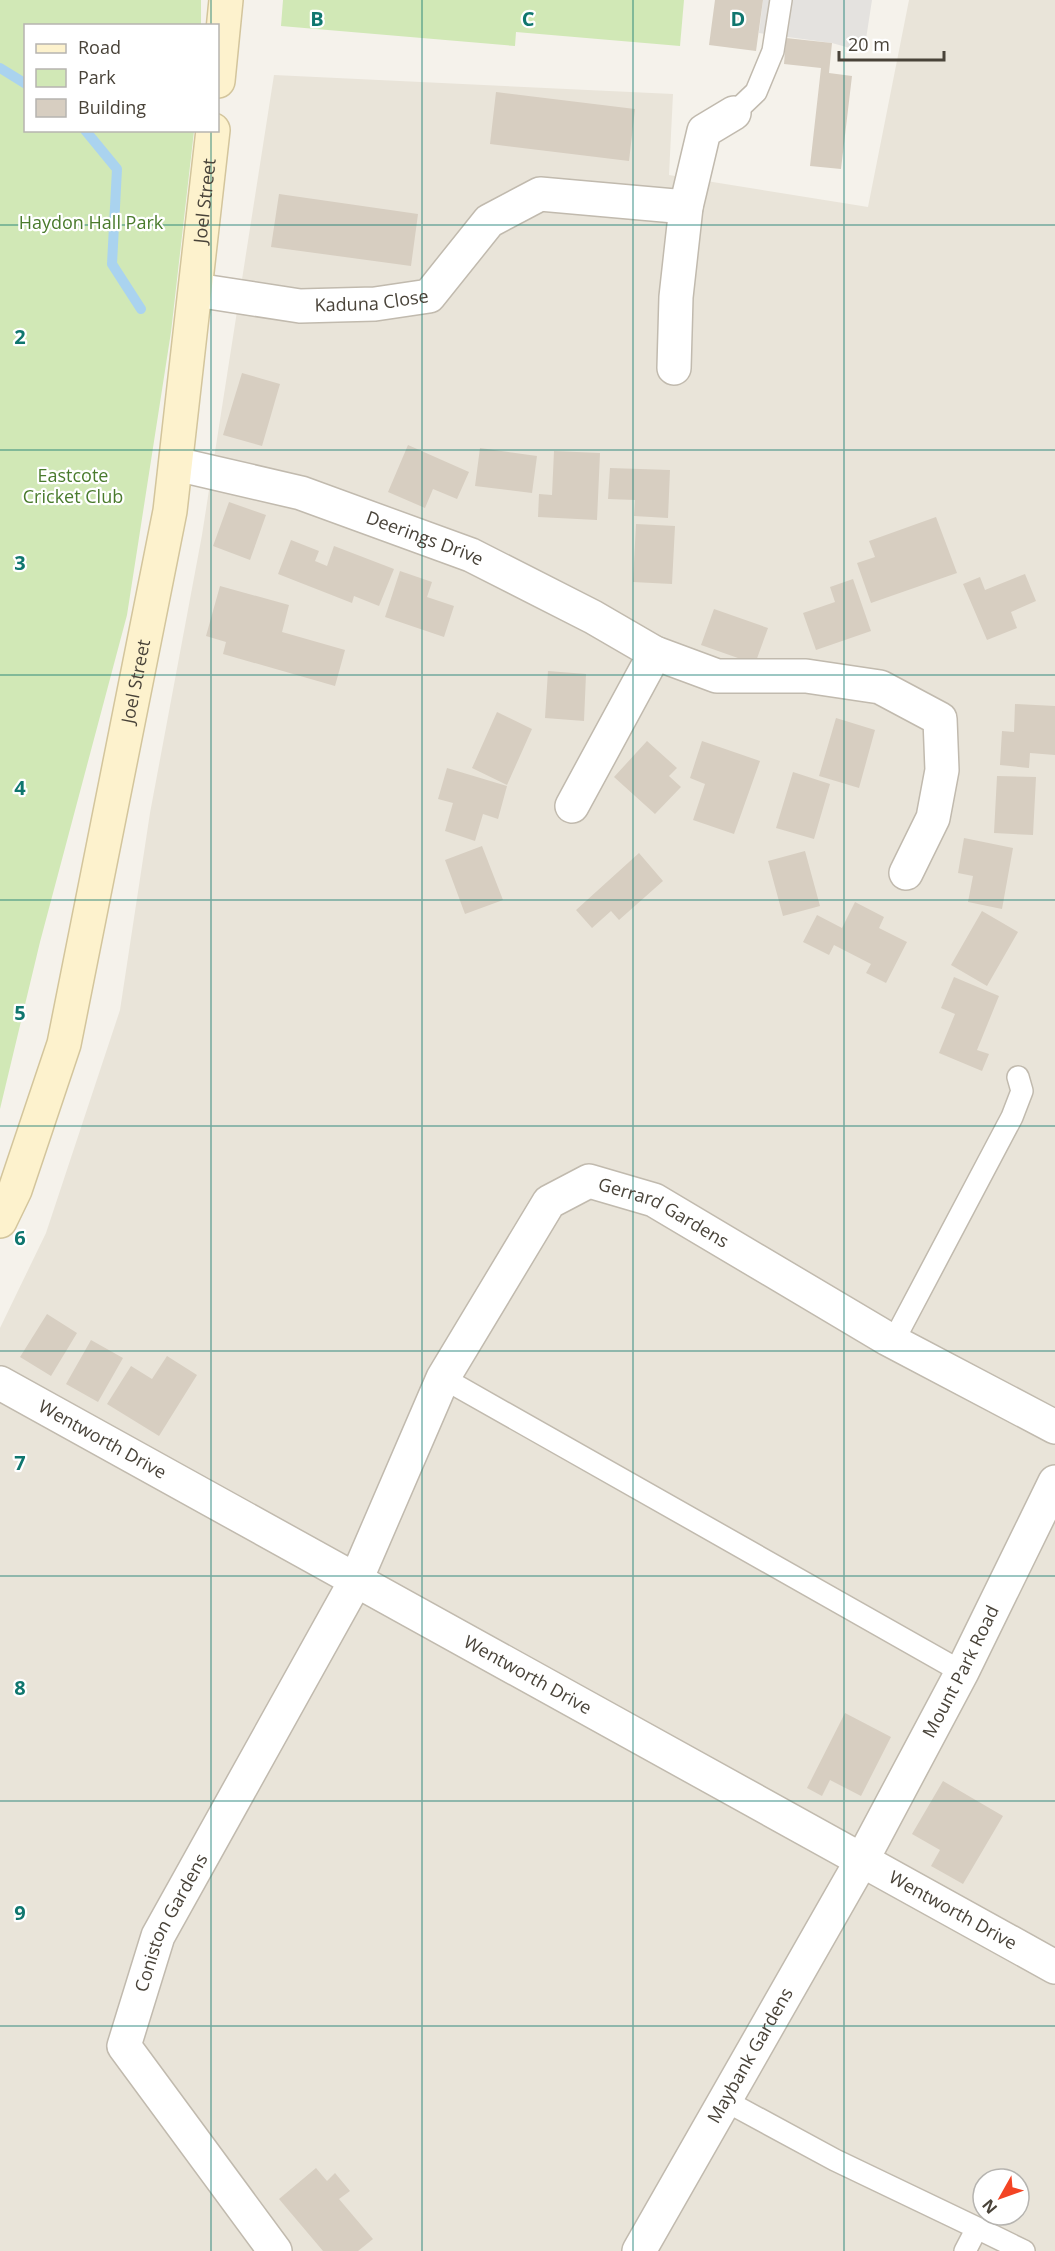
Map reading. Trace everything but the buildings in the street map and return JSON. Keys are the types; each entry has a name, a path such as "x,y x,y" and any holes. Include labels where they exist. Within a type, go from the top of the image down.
{"main road":[{"path":"219,71 226,0"},
{"name":"Joel Street","path":"0,1221 15,1190 64,1044 170,512 213,132"}],"street":[{"path":"674,368 676,297 686,207 704,131 734,113"},
{"name":"Kaduna Close","path":"196,290 300,306 375,304 429,296 489,221 540,194 686,207"},
{"name":"Deerings Drive","path":"176,464 301,493 471,555 593,616 656,653 717,676 806,676 880,687 940,719 942,770 933,818 906,873"},
{"path":"572,806 656,653"},
{"name":"Gerrard Gardens","path":"355,1582 442,1378 549,1202 589,1181 654,1200 894,1342 1055,1428"},
{"name":"Wentworth Drive","path":"0,1383 355,1582 1055,1967"},
{"name":"Mount Park Road","path":"862,1860 962,1672 1055,1482"},
{"name":"Coniston Gardens","path":"274,2251 124,2046 158,1936 355,1582"},
{"name":"Maybank Gardens","path":"639,2251 862,1860"}],"lane":[{"path":"734,113 756,92 772,51 781,0"},
{"path":"894,1342 1012,1117 1022,1091 1018,1077"},
{"path":"442,1378 962,1672"},
{"path":"726,2101 835,2160 1024,2251"},
{"path":"965,2251 977,2228"}],"shaded area":[{"path":"763,0 872,0 864,52 832,43 759,33"},
{"path":"909,0 1055,0 1055,2251 0,2251 0,1328 46,1233 120,1010 150,813 202,535 274,75 673,94 669,175 868,207"}],"green space":[{"name":"Haydon Hall Park","path":"0,0 201,0 201,24 24,24 24,132 194,132 171,332 127,615 40,942 0,1109"},
{"path":"283,0 684,0 680,46 516,32 515,46 281,26"}],"waterway":[{"path":"0,68 24,83"},
{"path":"87,132 117,169 112,264 141,309"}],"park label":[{"name":"Eastcote Cricket Club","path":"73,486"}]}
